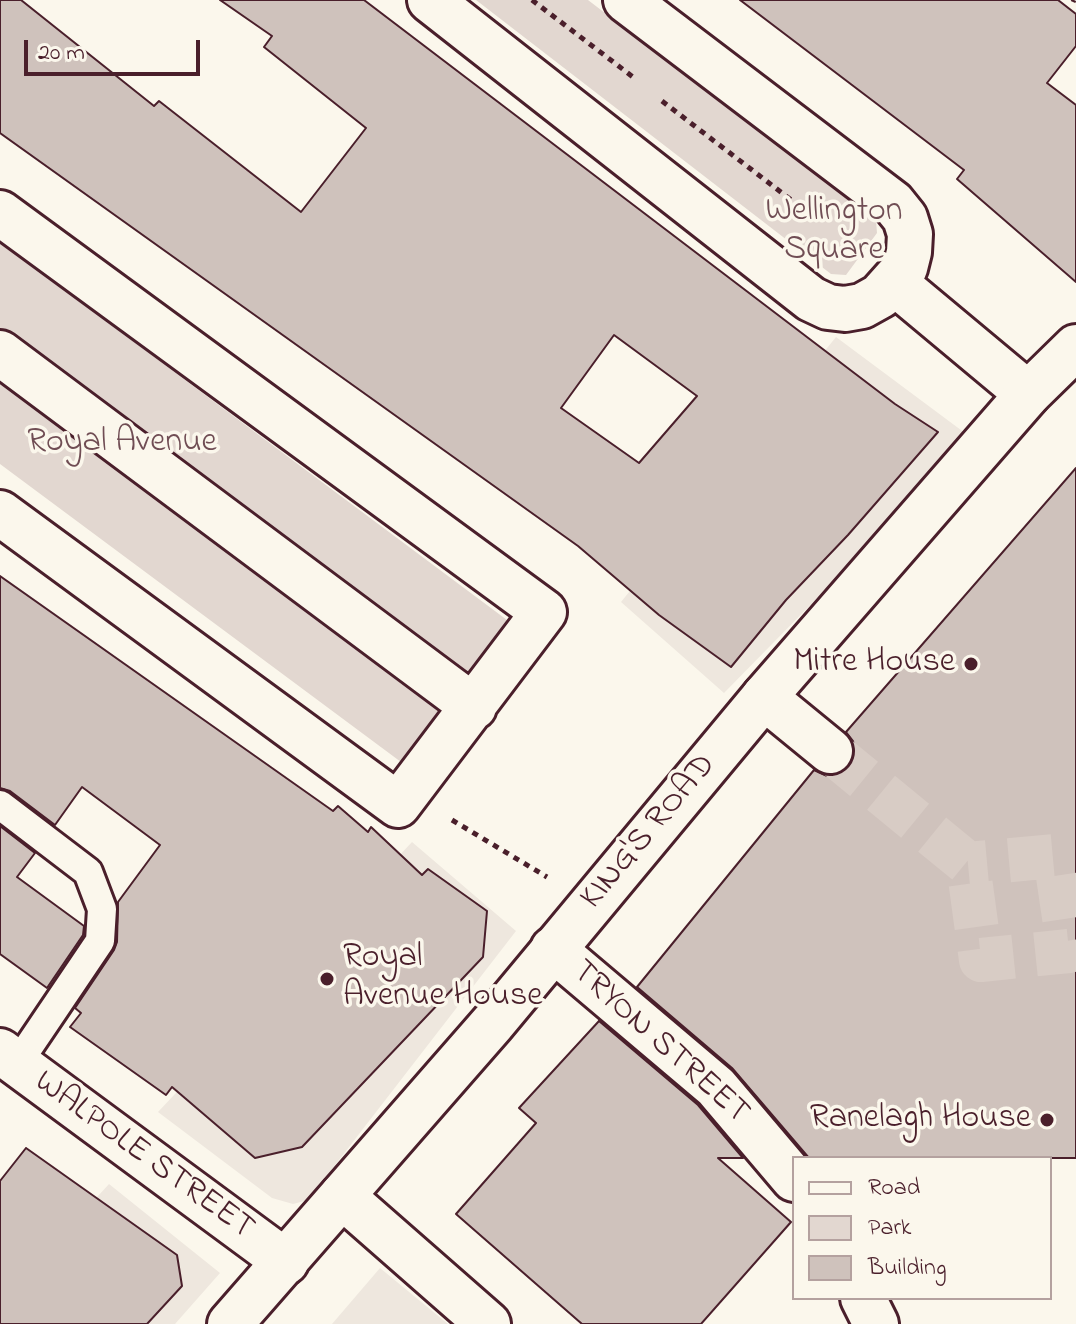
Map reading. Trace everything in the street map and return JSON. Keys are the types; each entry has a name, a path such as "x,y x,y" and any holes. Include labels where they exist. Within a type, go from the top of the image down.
{"street":[{"path":"430,0 811,299 828,307 853,307 880,296 895,283 905,268 910,234 905,218 893,203 626,0"},
{"path":"0,213 544,612 398,805 0,513"},
{"path":"895,283 1028,394"},
{"name":"KING'S ROAD","path":"230,1324 493,1023 764,697 1028,394 1076,347"},
{"path":"0,353 474,707"},
{"path":"764,697 830,751"},
{"name":"TRYON STREET","path":"553,949 716,1087 792,1177"},
{"name":"WALPOLE STREET","path":"8,1058 286,1262"},
{"path":"342,1196 488,1324"},
{"path":"864,1300 876,1324"}],"lane":[{"path":"0,805 88,872 102,909 100,941 8,1058"}],"path":[{"path":"532,0 633,77"},
{"path":"662,101 816,219"},
{"path":"450,819 557,884"}],"shaded area":[{"path":"836,337 973,439 724,693 621,602"},
{"name":"Royal Avenue House","path":"412,842 516,931 308,1200 293,1204 272,1198 158,1112"},
{"path":"109,1184 220,1273 175,1324 0,1324 0,1303"},
{"path":"380,1268 448,1324 332,1324"}],"green space":[{"name":"Wellington Square","path":"476,0 588,0 876,221 877,233 846,275 831,274"},
{"name":"Royal Avenue","path":"0,242 507,620 401,762 0,464"}],"building":[{"path":"0,0 21,0 154,106 159,101 301,212 366,128 264,47 272,36 220,0 364,0 895,404 938,432 786,600 731,667 659,615 578,546 0,133","holes":["614,335 697,396 639,463 561,408"]},
{"path":"740,0 1058,0 1076,14 1076,46 1047,83 1076,105 1076,282 957,179 964,170"},
{"path":"1076,468 1076,1158 807,1156 732,1068 637,987 814,770 827,776 840,774 849,767 855,754 853,741 846,732"},
{"path":"0,576 333,811 338,806 368,832 371,827 422,875 428,869 487,911 483,957 302,1147 255,1158 172,1087 166,1095 70,1027 81,1013 75,1008 114,950 118,902 160,845 82,787 55,825 10,791 0,788"},
{"path":"0,826 35,853 17,877 84,926 83,935 47,988 0,954"},
{"path":"599,1021 698,1105 743,1158 718,1158 791,1222 701,1324 582,1324 456,1214 536,1123 519,1108"},
{"path":"26,1148 177,1255 182,1286 147,1324 0,1324 0,1181"}],"tunnel":[{"path":"830,751 968,864 981,960 1069,951 1055,856 968,864"}],"place":[{"name":"Mitre House","path":"971,664"},
{"name":"Royal Avenue House","path":"327,979"},
{"name":"Ranelagh House","path":"1047,1120"}]}
